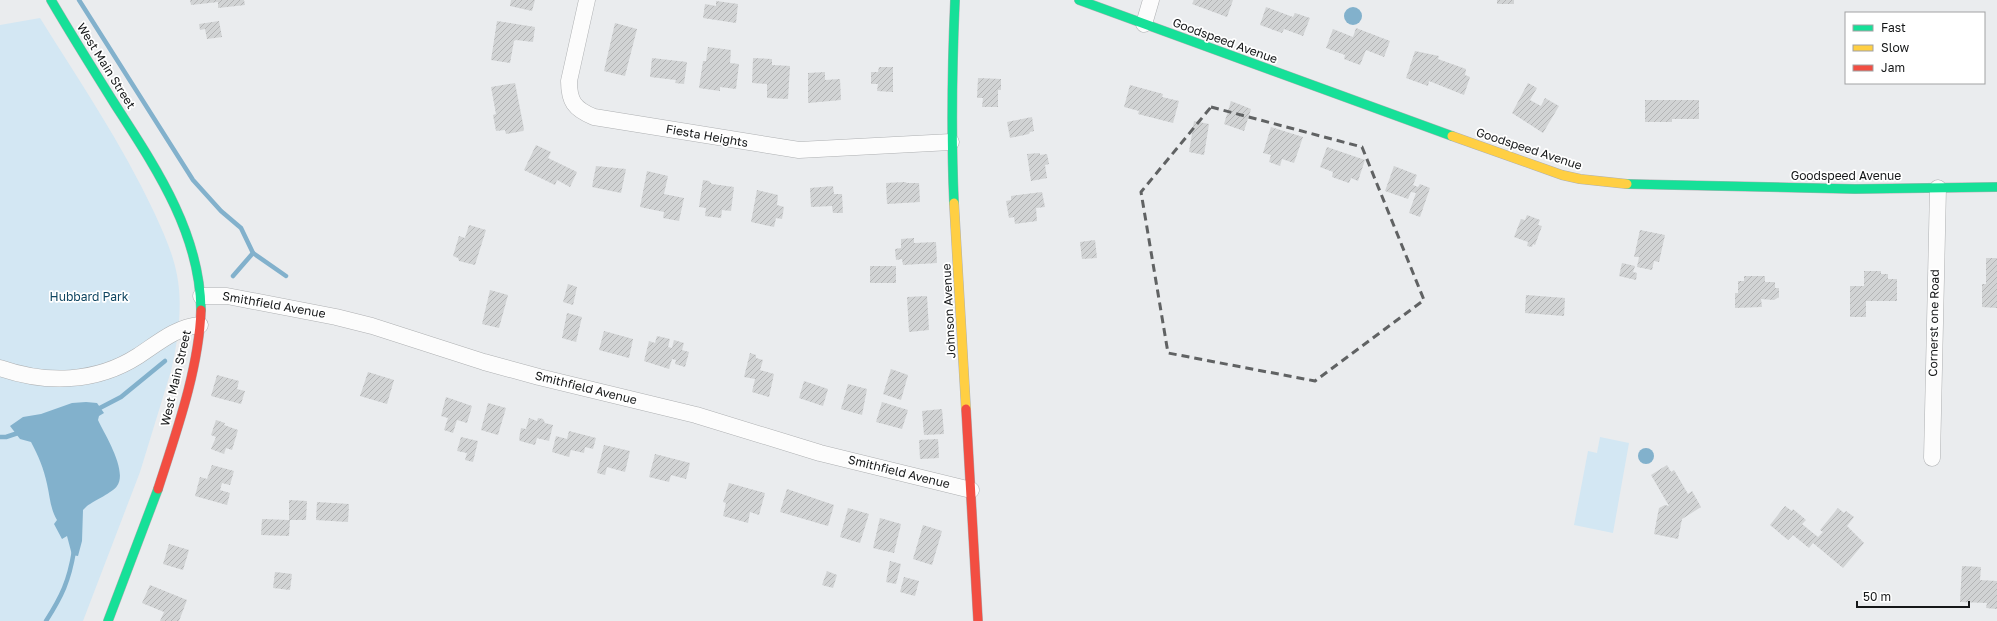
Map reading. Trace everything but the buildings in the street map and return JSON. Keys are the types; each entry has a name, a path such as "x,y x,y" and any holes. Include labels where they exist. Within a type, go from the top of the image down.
{"street":[{"name":"West Main Street","path":"51,0 155,167 173,201 186,232 196,267 201,296 200,325 190,378 166,468 108,621"},
{"name":"Fiesta Heights","path":"587,0 569,81 569,93 574,104 582,112 594,117 799,150 951,142"},
{"name":"Johnson Avenue","path":"955,0 950,89 951,142 978,621"},
{"name":"Goodspeed Avenue","path":"1079,0 1492,151 1562,175 1580,179 1636,185 1788,188 1997,187"},
{"path":"1144,24 1151,0"},
{"name":"Cornerst one Road","path":"1932,458 1938,188"},
{"name":"Smithfield Avenue","path":"201,296 226,296 336,317 372,326 484,362 539,377 696,415 820,453 971,490"},
{"path":"0,368 36,377 62,379 87,377 119,367 179,330 200,325"}],"highlighted area":[{"path":"1211,107 1362,147 1424,300 1315,381 1168,353 1141,192"}],"green space":[{"name":"Hubbard Park","path":"40,18 100,114 142,187 170,251 177,275 180,299 176,348 171,371 140,472 83,621 0,621 0,25"},
{"path":"1600,437 1629,443 1613,533 1574,525 1588,451 1597,453"}],"water":[{"path":"1353,7 1357,8 1361,12 1361,20 1357,24 1353,25 1349,24 1345,20 1344,16 1345,12 1349,8"},
{"path":"72,403 97,403 104,413 99,416 98,420 118,462 120,479 117,486 108,494 87,506 83,510 82,541 78,556 72,555 67,536 62,539 54,524 57,520 52,507 44,473 31,442 20,439 10,426 23,417 41,414"},
{"path":"1643,448 1649,448 1654,453 1652,462 1649,464 1643,464 1638,459 1638,453"}],"waterway":[{"path":"79,0 193,180 221,211 241,228 253,253 286,276"},
{"path":"233,276 253,253"},
{"path":"96,410 121,397 165,361"},
{"path":"0,437 6,437 21,432"},
{"path":"46,621 64,588 70,571 74,551"}],"traffic: fast":[{"path":"51,0 91,67 146,153 173,202 193,254 199,282 201,310"},
{"path":"954,203 952,102 955,0"},
{"path":"1079,0 1452,136"},
{"path":"1627,184 1855,189 1997,187"},
{"path":"108,621 158,489"}],"traffic: slow":[{"path":"1452,136 1562,175 1580,179 1627,184"},
{"path":"954,203 966,409"}],"traffic: jam":[{"path":"158,489 186,401 196,355 201,310"},
{"path":"966,409 978,621"}]}
